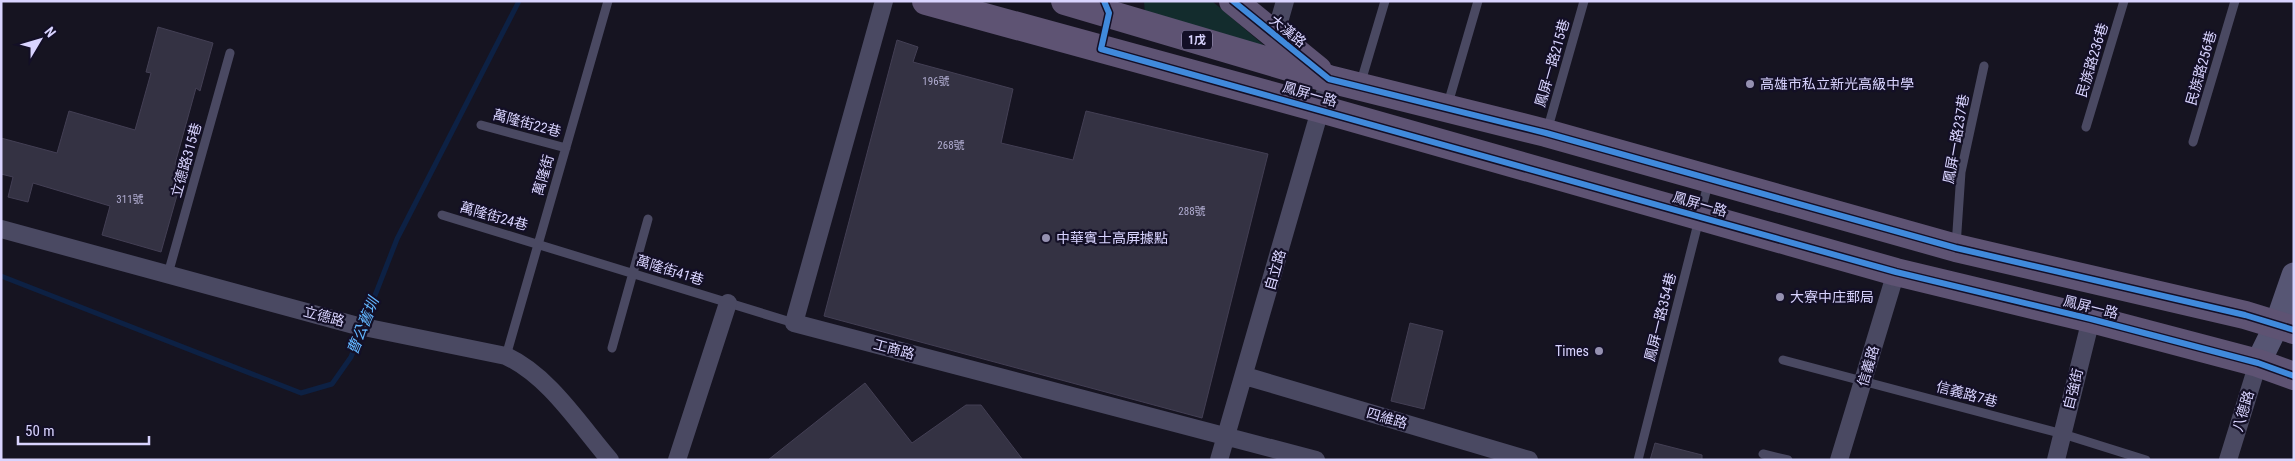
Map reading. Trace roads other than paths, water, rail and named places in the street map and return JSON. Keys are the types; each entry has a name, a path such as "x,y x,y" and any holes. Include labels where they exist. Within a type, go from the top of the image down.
{"main road":[{"name":"鳳屏一路","path":"926,1 1111,51 1896,272 2091,319 2258,363 2294,376"},
{"name":"鳳屏一路","path":"1065,1 1119,9 1329,79 1546,133 1956,248 2285,327"},
{"name":"大漢路","path":"1233,1 1329,79"},
{"path":"1111,51 1119,9"}],"street":[{"path":"794,323 884,1"},
{"path":"1275,36 1285,1"},
{"name":"自立路","path":"1219,460 1329,79"},
{"name":"立德路","path":"1,228 354,325 506,356 522,364 542,381 610,460"},
{"name":"信義路","path":"1840,460 1896,272"},
{"path":"2258,363 2285,327 2294,274"},
{"path":"677,460 728,303"},
{"name":"自強街","path":"2056,460 2091,319"},
{"name":"工商路","path":"794,323 1316,460"},
{"name":"八德路","path":"2228,460 2258,363"},
{"name":"四維路","path":"1244,376 1529,460"}],"lane":[{"name":"萬隆街","path":"506,356 608,1"},
{"path":"1359,87 1385,1"},
{"path":"1446,108 1478,1"},
{"name":"鳳屏一路215巷","path":"1546,133 1584,1"},
{"name":"民族路236巷","path":"2086,127 2124,1"},
{"name":"民族路256巷","path":"2193,142 2235,1"},
{"name":"立德路315巷","path":"168,274 230,53"},
{"name":"鳳屏一路237巷","path":"1956,248 1962,172 1984,66"},
{"name":"萬隆街22巷","path":"482,125 566,148"},
{"name":"鳳屏一路354巷","path":"1638,460 1710,180"},
{"name":"萬隆街24巷","path":"442,215 538,244"},
{"path":"612,348 648,219"},
{"name":"萬隆街41巷","path":"538,244 794,323"},
{"name":"信義路7巷","path":"1783,360 2062,434 2146,460"},
{"path":"1763,454 1788,460"}],"waterway":[{"name":"曹公舊圳","path":"1,276 301,393 332,384 351,357 397,239 519,1"}],"place":[{"name":"高雄市私立新光高級中學","path":"1750,84"},
{"name":"中華賓士高屏據點","path":"1046,238"},
{"name":"大寮中庄郵局","path":"1780,297"},
{"name":"Times","path":"1599,351"}]}
